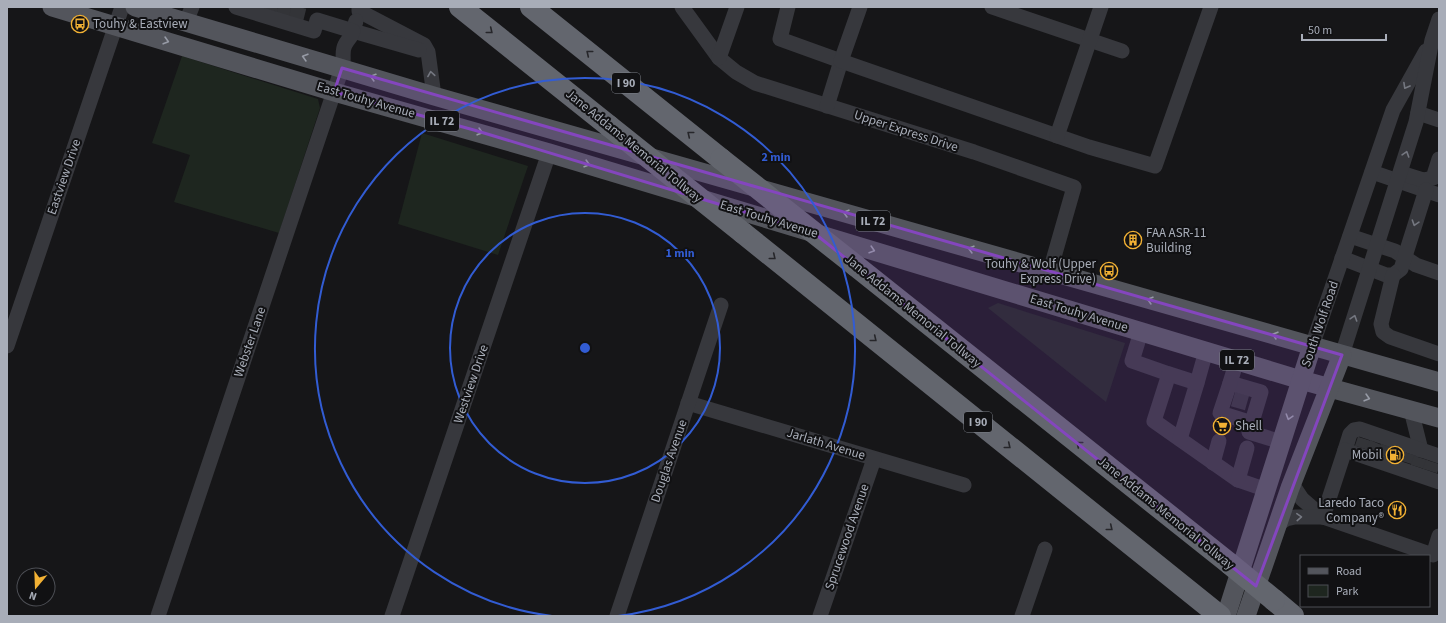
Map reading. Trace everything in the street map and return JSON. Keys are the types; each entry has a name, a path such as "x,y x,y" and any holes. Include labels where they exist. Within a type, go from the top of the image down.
{"highway":[{"name":"Jane Addams Memorial Tollway","path":"460,7 1220,614"},
{"name":"Jane Addams Memorial Tollway","path":"531,7 1230,564 1293,616"}],"main road":[{"name":"East Touhy Avenue","path":"52,7 334,92 549,152 1301,380 1439,418"},
{"name":"East Touhy Avenue","path":"135,7 189,15 344,64 434,96 1439,382"},
{"name":"South Wolf Road","path":"1220,614 1267,490 1312,346"},
{"name":"South Wolf Road","path":"1246,616 1292,484 1342,355"}],"street":[{"name":"Eastview Drive","path":"7,346 122,7"},
{"name":"Upper Express Drive","path":"682,7 719,58 736,72 755,83 974,152 1074,187 1050,271"},
{"path":"719,58 737,7"},
{"path":"788,7 780,39 841,62 1057,136 1155,166 1211,7"},
{"path":"826,106 860,7"},
{"path":"992,7 1122,51"},
{"path":"1057,136 1101,7"},
{"path":"352,34 357,8 424,45 428,52 434,96"},
{"path":"268,14 314,31 319,14 352,34 428,52"},
{"name":"South Wolf Road","path":"1342,355 1418,113 1434,47 1439,19"},
{"name":"Webster Lane","path":"158,616 334,92 344,64 352,55 354,47 352,34"},
{"name":"South Wolf Road","path":"1312,346 1393,110 1434,47"},
{"path":"1418,113 1439,120"},
{"name":"Westview Drive","path":"392,616 549,152"},
{"path":"1342,258 1370,268 1386,276 1393,275 1400,269 1439,159"},
{"path":"1372,172 1399,177 1429,188"},
{"path":"1350,236 1404,256 1416,265 1439,273"},
{"path":"1393,275 1381,324 1383,332 1390,337 1439,354"},
{"name":"Douglas Avenue","path":"617,616 722,305"},
{"path":"1141,332 1132,361 1197,383"},
{"path":"1180,439 1206,351"},
{"path":"1237,360 1239,398 1252,423 1249,432 1282,442"},
{"path":"1168,374 1154,421 1238,480 1267,490"},
{"path":"1239,398 1220,413 1252,423"},
{"name":"Jarlath Avenue","path":"688,403 964,485"},
{"path":"1323,517 1399,456 1411,410"},
{"path":"1213,463 1219,442"},
{"path":"1238,480 1247,448"},
{"name":"Sprucewood Avenue","path":"820,616 874,458"},
{"path":"1292,484 1302,498 1323,517"},
{"path":"1277,525 1286,519 1295,517 1323,517 1436,556 1439,536"},
{"path":"1022,616 1045,549"}],"highlighted area":[{"path":"342,68 1342,355 1256,586 814,233 474,130 334,92"}],"green space":[{"path":"182,56 318,99 320,108 279,233 174,202 190,155 152,143"},
{"path":"422,133 528,166 498,255 398,224"},
{"path":"998,303 1125,343 1106,402 988,308"}],"tunnel":[{"path":"272,11 273,7"},
{"path":"284,15 286,7"},
{"path":"296,19 299,7"},
{"path":"1233,399 1247,403"},
{"path":"1362,448 1365,439"},
{"path":"1373,452 1377,443"},
{"path":"1385,456 1388,446"},
{"path":"1396,459 1399,450"},
{"path":"1408,463 1411,454"},
{"path":"1418,467 1421,458"},
{"path":"1430,471 1433,462"}],"place":[{"name":"Touhy & Eastview","path":"80,24"},
{"name":"FAA ASR-11 Building","path":"1133,240"},
{"name":"Touhy & Wolf (Upper Express Drive)","path":"1109,271"},
{"name":"Shell","path":"1222,426"},
{"name":"Mobil","path":"1395,455"},
{"name":"Laredo Taco Company®","path":"1397,510"}]}
